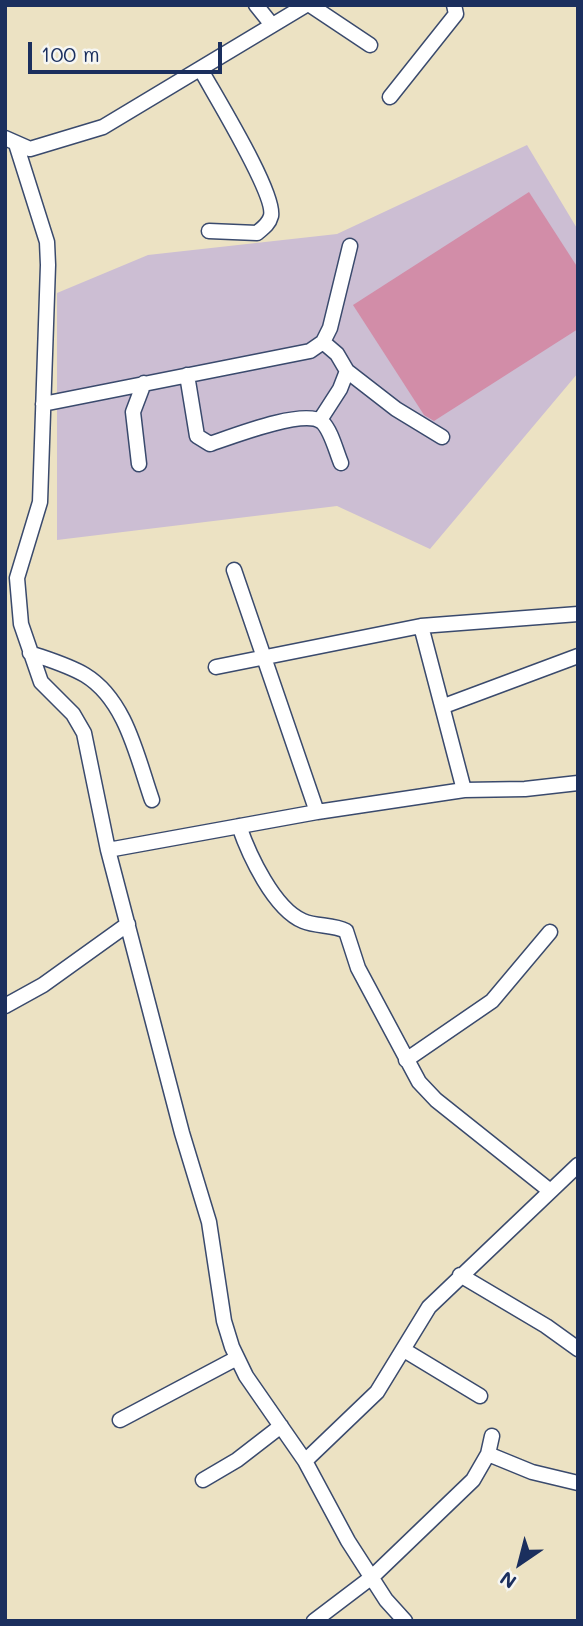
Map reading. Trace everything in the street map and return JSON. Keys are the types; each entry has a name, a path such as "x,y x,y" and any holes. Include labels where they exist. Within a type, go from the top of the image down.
{"street":[{"path":"256,5 272,26"},
{"path":"10,141 30,149 42,148 103,127 308,5 370,45"},
{"path":"390,97 456,14 454,5"},
{"path":"201,70 255,169 271,207 269,222 257,233 209,231"},
{"path":"10,141 47,242 40,502 32,533 20,561 17,598 30,653 41,681 73,714 84,733 108,850 182,1133 209,1222 224,1321 237,1358 246,1376 305,1461 348,1541 405,1621"},
{"path":"43,404 310,351 323,342 330,328 349,246"},
{"path":"323,342 337,354 347,371 396,409 442,437"},
{"path":"320,420 340,390 347,371"},
{"path":"187,375 197,436 202,442 210,444 268,425 313,418 325,425 341,463"},
{"path":"139,464 133,412 144,383"},
{"path":"234,570 317,811"},
{"path":"216,667 421,626 578,614"},
{"path":"421,626 464,790"},
{"path":"30,653 84,674 114,705 127,729 152,800"},
{"path":"444,706 578,656"},
{"path":"108,850 317,811 464,790 525,789 578,783"},
{"path":"239,826 257,871 294,915 302,921 346,931 358,968 419,1082 436,1100 549,1191"},
{"path":"5,1006 43,985 128,924"},
{"path":"406,1060 492,1001 550,932"},
{"path":"305,1461 377,1392 429,1307 578,1165"},
{"path":"460,1275 546,1326 578,1349"},
{"path":"404,1350 480,1396"},
{"path":"120,1420 237,1358"},
{"path":"203,1480 237,1460 281,1426"},
{"path":"314,1621 372,1577 473,1480 488,1454 492,1436"},
{"path":"488,1454 531,1472 578,1483"}],"shaded area":[{"path":"527,145 578,230 578,373 430,549 337,506 57,540 57,293 148,255 337,234"}],"building":[{"path":"529,192 578,268 578,329 434,421 424,415 353,305"}]}
